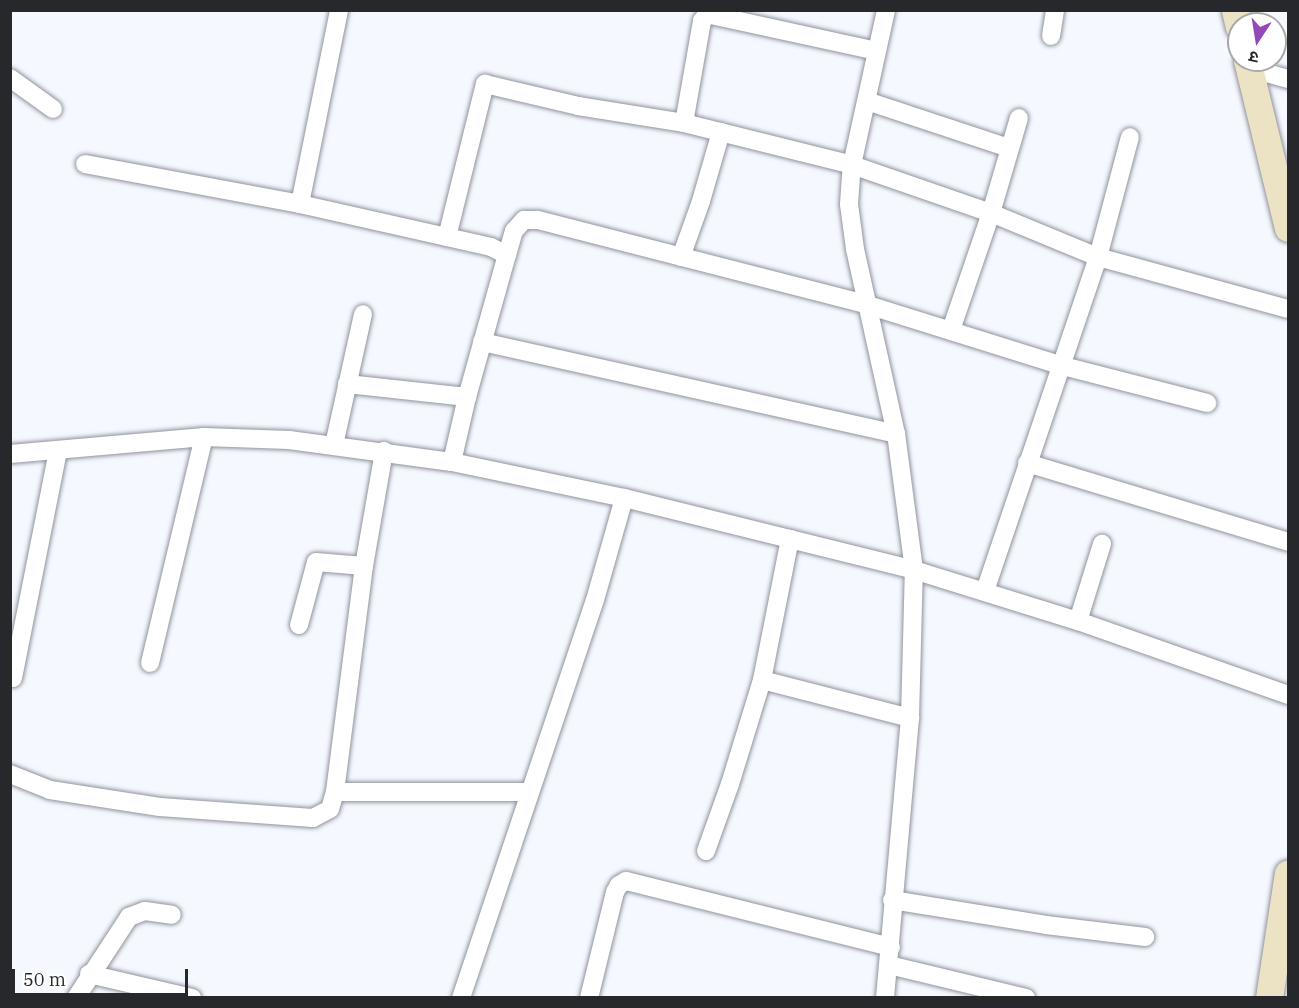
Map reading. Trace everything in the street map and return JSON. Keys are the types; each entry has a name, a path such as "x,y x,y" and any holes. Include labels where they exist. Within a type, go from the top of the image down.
{"street":[{"path":"300,204 339,10"},
{"path":"885,998 910,718 914,570 896,434 855,249 849,204 852,165 886,10"},
{"path":"1051,36 1055,10"},
{"path":"684,123 702,21 707,14 876,51"},
{"path":"1250,72 1288,228"},
{"path":"1269,72 1288,79"},
{"path":"10,78 53,109"},
{"path":"447,237 485,84 578,106 684,123 852,165 991,213 1098,257 1288,309"},
{"path":"867,101 1009,148"},
{"path":"951,330 991,213 1019,118"},
{"path":"681,257 702,201 721,132"},
{"path":"985,591 1098,257 1130,137"},
{"path":"85,165 300,204 491,247 507,255"},
{"path":"452,462 467,397 514,231 524,220 538,220 868,305 1063,366 1207,404"},
{"path":"334,446 363,314"},
{"path":"482,342 896,434"},
{"path":"347,384 467,397"},
{"path":"150,663 204,437"},
{"path":"10,454 204,437 290,440 452,462 624,498 914,570 1078,621 1288,695"},
{"path":"13,678 58,450"},
{"path":"10,774 50,790 160,807 314,818 330,809 335,792 364,566 384,451"},
{"path":"1027,463 1288,542"},
{"path":"461,998 595,600 624,498"},
{"path":"706,851 730,784 762,680 790,539"},
{"path":"1078,621 1102,544"},
{"path":"299,625 316,562 364,566"},
{"path":"762,680 910,718"},
{"path":"335,792 529,792"},
{"path":"1269,998 1288,873"},
{"path":"589,998 615,892 619,885 626,881 891,947"},
{"path":"892,900 1047,925 1145,937"},
{"path":"76,998 89,974 129,916 145,911 172,915"},
{"path":"889,965 1026,998"},
{"path":"89,974 192,998"}]}
